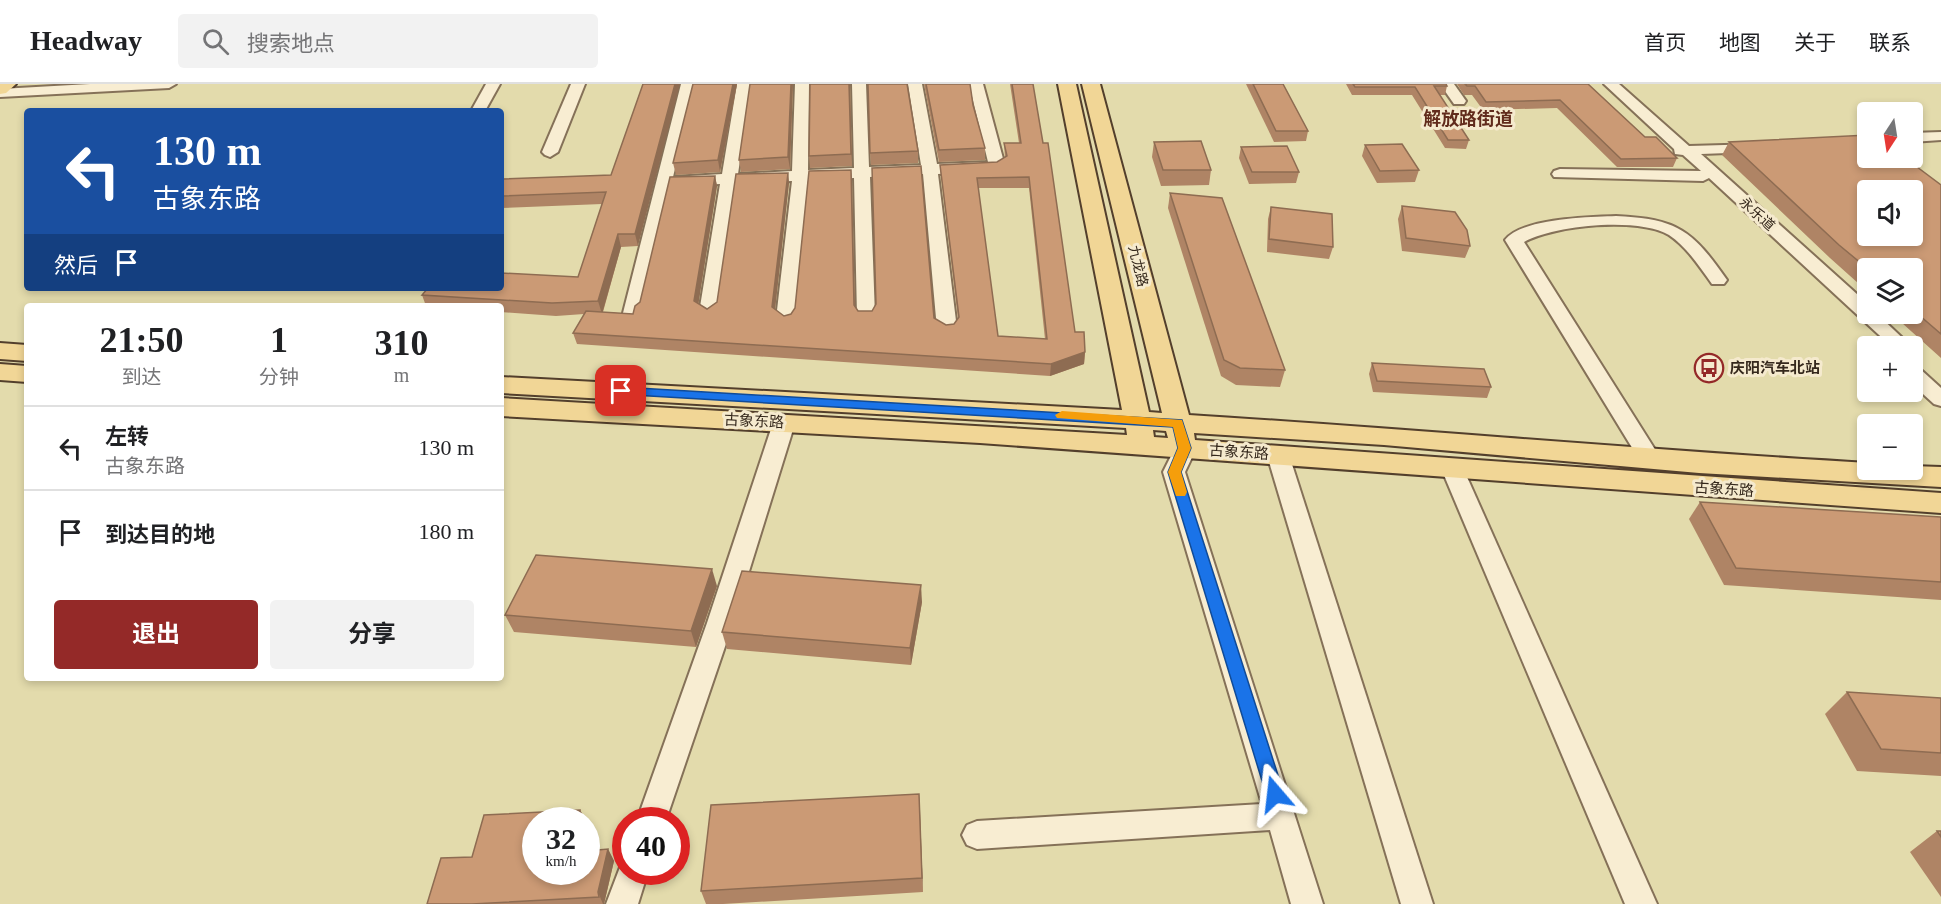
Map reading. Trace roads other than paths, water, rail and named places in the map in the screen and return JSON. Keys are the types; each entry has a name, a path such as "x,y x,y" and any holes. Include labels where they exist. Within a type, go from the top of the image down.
{"main road":[{"path":"0,90 8,84"},
{"path":"1067,84 1140,433"},
{"name":"九龙路","path":"1091,84 1181,436"},
{"path":"0,351 24,353"},
{"path":"0,372 24,374"},
{"name":"古象东路","path":"504,385 1181,436 1384,436 1650,459 1941,477"},
{"name":"古象东路","path":"504,406 784,423 1140,433"},
{"name":"古象东路","path":"1181,436 1278,455 1941,503"}],"street":[{"path":"0,90 105,84"},
{"path":"0,90 169,84"},
{"path":"480,108 493,84"},
{"path":"550,152 578,84"},
{"path":"632,314 688,84"},
{"path":"708,313 744,84"},
{"path":"785,319 800,176 802,84"},
{"path":"859,84 866,316"},
{"path":"915,84 930,169 947,329"},
{"path":"664,182 997,166 976,84"},
{"path":"1447,84 1459,101"},
{"name":"永乐道","path":"1603,84 1891,336"},
{"name":"永乐道","path":"1611,84 1681,151 1703,176 1874,336"},
{"path":"1923,137 1941,136"},
{"path":"1681,151 1766,146"},
{"path":"1560,174 1703,176"},
{"path":"1650,459 1514,240 1524,232 1568,222 1643,222 1669,228 1687,239 1718,280"},
{"path":"1923,366 1941,382"},
{"path":"1923,382 1941,399"},
{"path":"656,807 720,623 784,423"},
{"path":"1181,436 1174,472 1282,816 1307,904"},
{"path":"1278,455 1417,904"},
{"path":"1452,468 1641,904"},
{"path":"977,835 1282,816"},
{"path":"622,904 629,885"}],"place":[{"name":"庆阳汽车北站","path":"1709,368"}],"district":[{"name":"解放路街道","path":"1468,119"}]}
